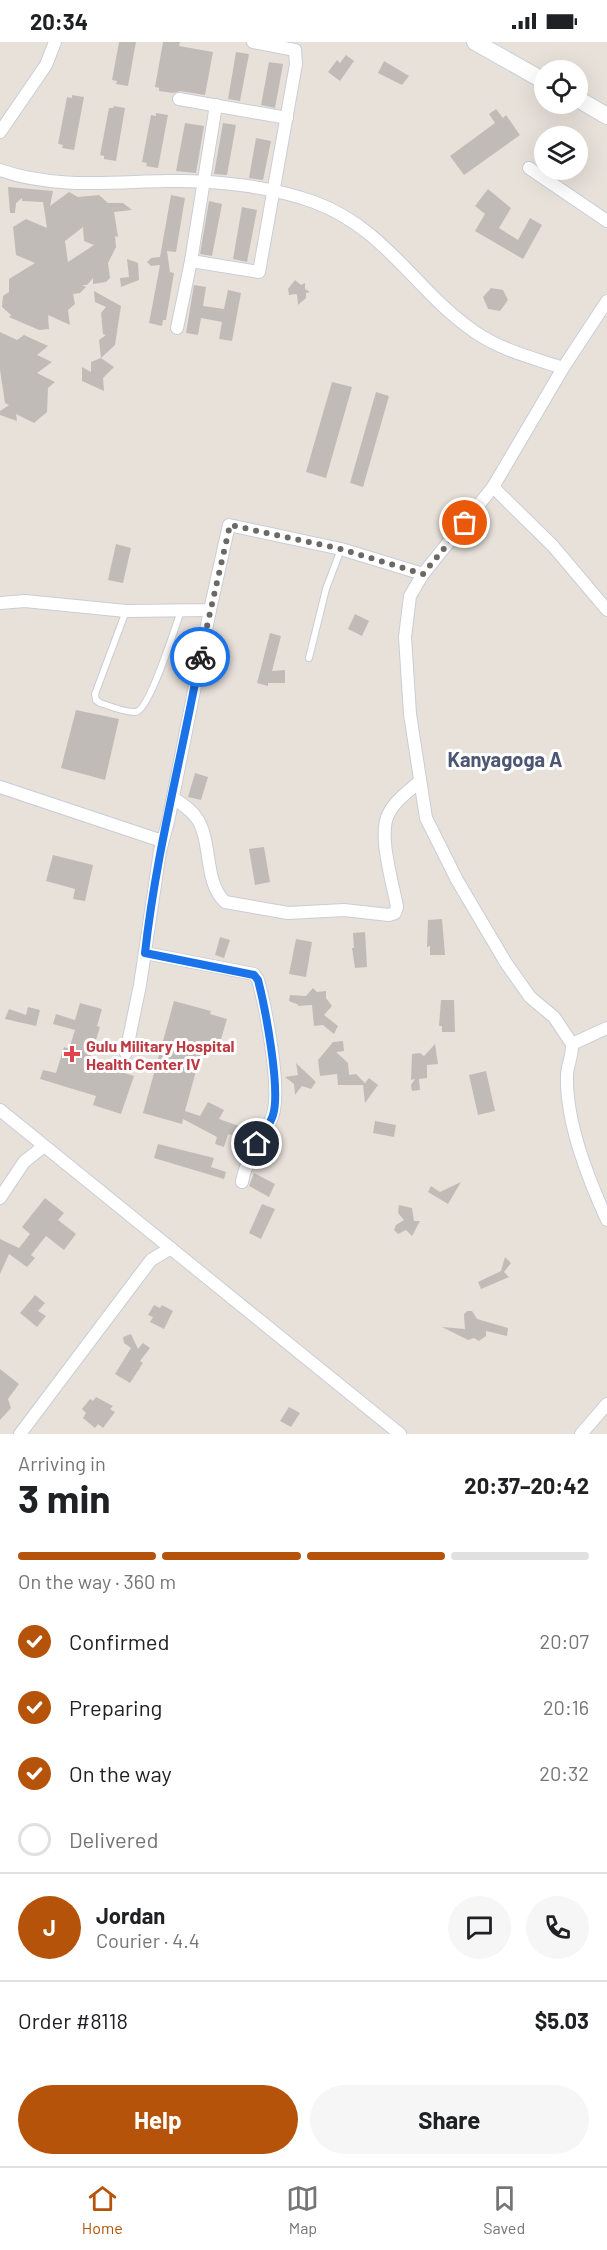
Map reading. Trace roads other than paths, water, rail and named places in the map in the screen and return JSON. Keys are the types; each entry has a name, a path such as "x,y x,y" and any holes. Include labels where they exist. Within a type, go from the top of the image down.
{"street":[{"path":"0,132 46,65 55,42"},
{"path":"191,261 259,272 296,64 295,50 253,42"},
{"path":"475,42 534,75"},
{"path":"179,99 287,118"},
{"path":"177,328 191,261 216,105"},
{"path":"588,105 607,116"},
{"path":"529,168 607,221"},
{"path":"0,170 22,178 81,183 202,181 273,192 313,202 349,218 377,238 474,332 496,344 563,368"},
{"path":"607,301 563,368 493,487 423,574 410,596 405,637 410,714 426,818 457,879 530,998 554,1017 572,1044 567,1077 570,1103 581,1157 607,1220"},
{"path":"493,487 553,546 607,610"},
{"path":"126,1053 145,953 162,841 230,525 341,549 423,574"},
{"path":"0,603 25,602 126,611 210,610"},
{"path":"173,798 191,812 199,822 216,890 225,902 288,913 344,910 389,915 394,913 397,907 386,852 385,825 393,807 420,781"},
{"path":"0,787 162,841"},
{"path":"145,953 254,975 258,980 269,1027 273,1115 249,1158 242,1182"},
{"path":"572,1044 607,1028"},
{"path":"0,1110 400,1434"},
{"path":"0,1198 24,1162 44,1146"},
{"path":"20,1434 151,1260 171,1248"},
{"path":"581,1434 607,1404"}],"lane":[{"path":"309,658 326,589 341,549"},
{"path":"126,611 95,694 100,703 135,712 141,710 152,690 181,611"}],"place":[{"name":"Gulu Military Hospital Health Center IV","path":"72,1054"}],"district":[{"name":"Kanyagoga A","path":"505,759"}]}
